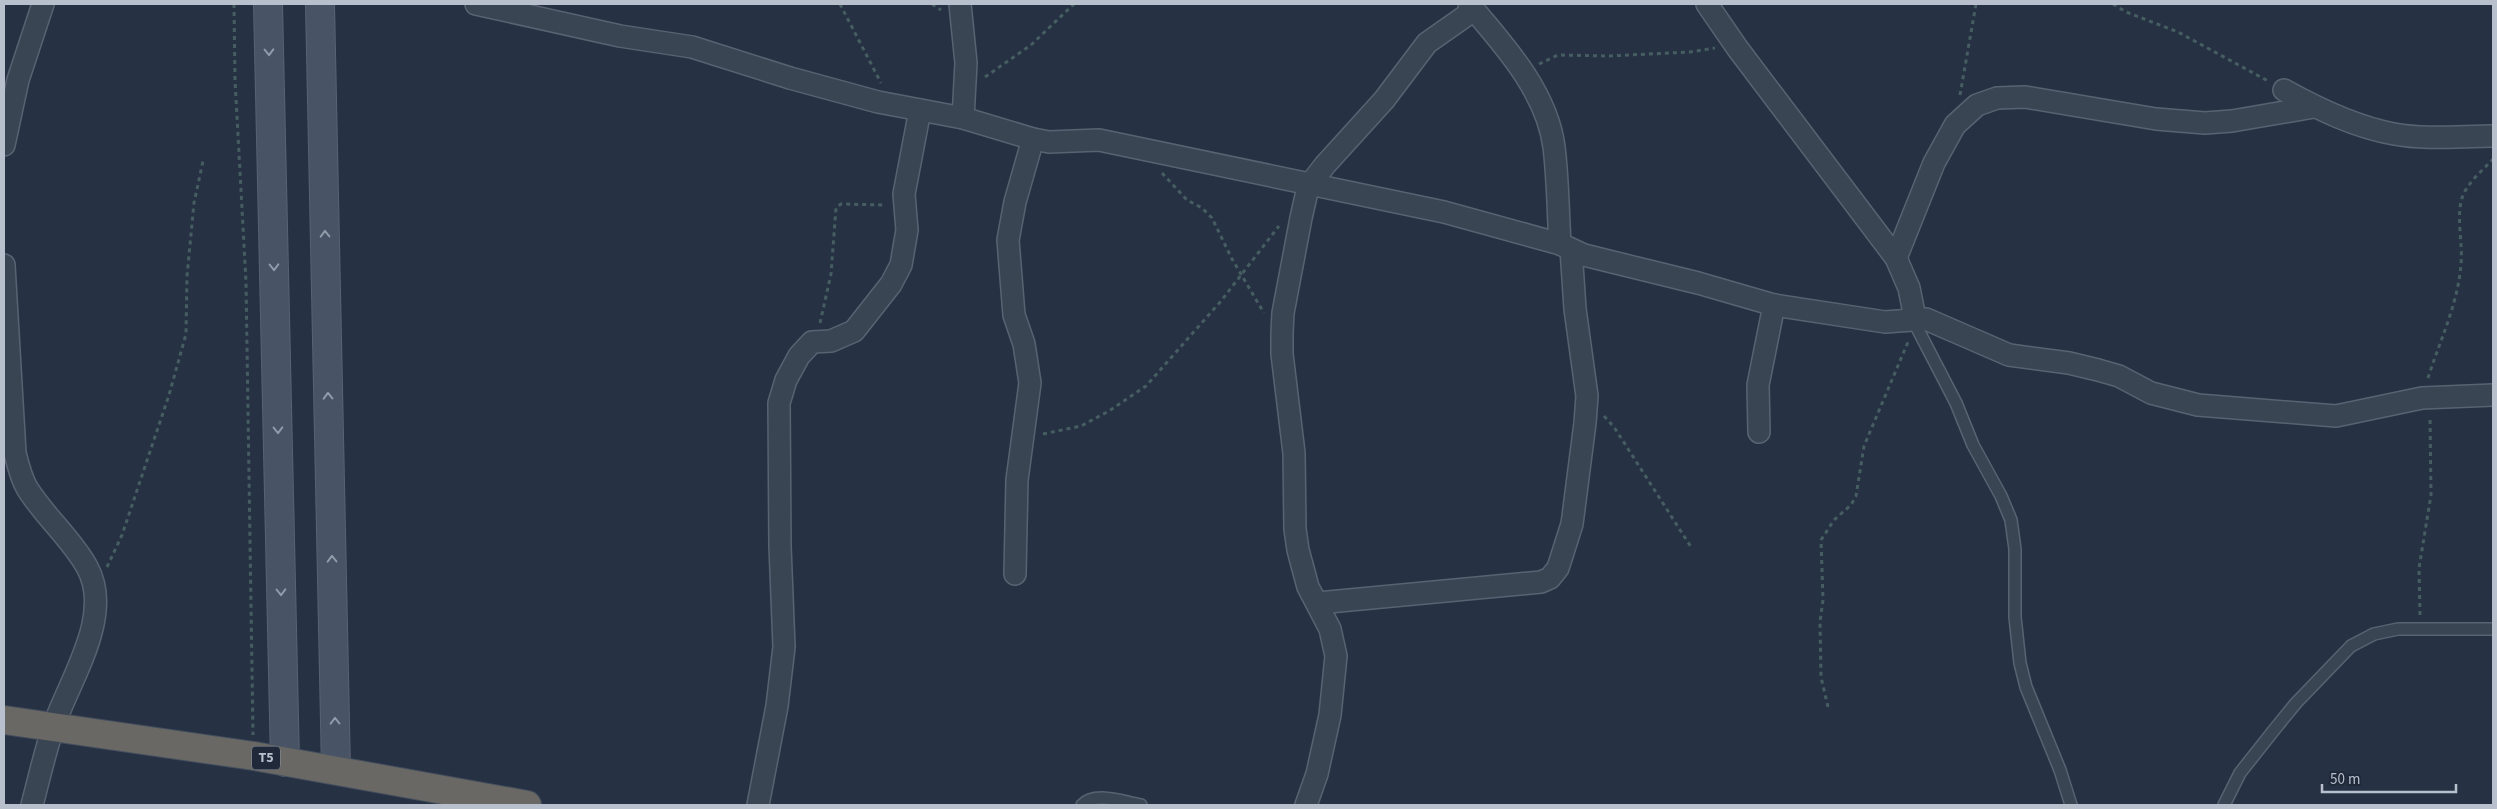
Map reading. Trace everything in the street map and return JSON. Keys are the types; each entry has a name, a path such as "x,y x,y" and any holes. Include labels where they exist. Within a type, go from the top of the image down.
{"highway":[{"name":"T5","path":"4,720 54,725 254,756 527,805"}],"main road":[{"path":"268,4 285,762"},
{"path":"320,4 336,770"}],"street":[{"path":"4,145 18,80 43,4"},
{"path":"476,4 620,36 692,47 790,78 892,105 964,118 1034,139 1049,142 1099,140 1444,212 1565,246 1584,255 1698,283 1774,305 1885,322 1926,319 1942,324 2009,355 2069,363 2098,370 2119,376 2151,393 2198,405 2336,416 2425,398 2493,395"},
{"path":"960,4 966,63 964,118"},
{"path":"1707,4 1738,49 1896,258 1909,288 1915,321"},
{"path":"1306,805 1317,774 1330,715 1336,656 1330,629 1308,587 1298,550 1295,529 1294,453 1282,354 1282,333 1283,313 1301,218 1308,188 1311,183 1384,100 1427,43 1471,7 1524,73 1537,94 1554,146 1565,246 1587,396 1572,524 1558,568 1550,578 1526,584 1318,603"},
{"path":"2284,90 2314,107 2351,122 2393,134 2493,136"},
{"path":"1896,258 1934,163 1954,125 1977,105 1997,98 2025,97 2156,119 2204,123 2232,121 2314,107"},
{"path":"758,805 775,715 784,647 780,546 779,403 786,380 798,356 812,342 831,340 854,331 890,284 901,266 907,230 904,202 920,110"},
{"path":"1015,574 1017,480 1030,396 1030,368 1014,315 1008,240 1015,202 1034,139"},
{"path":"4,265 15,453 19,468 27,488 79,554 94,582 94,610 82,663 54,725 32,805"},
{"path":"1759,432 1758,385 1774,305"}],"lane":[{"path":"1915,321 2011,520 2015,549 2015,617 2020,663 2026,687 2060,770 2071,805"},
{"path":"2224,805 2240,774 2274,730 2296,703 2351,646 2374,634 2398,629 2493,629"},
{"path":"1082,805 1087,800 1095,797 1141,805"}],"path":[{"path":"234,4 235,80 246,282 254,756"},
{"path":"840,4 892,105"},
{"path":"965,89 1031,45 1074,4"},
{"path":"1954,125 1976,4"},
{"path":"2113,4 2126,12 2178,32 2284,90"},
{"path":"1524,73 1548,58 1558,55 1608,56 1690,52 1710,48 1738,49"},
{"path":"1148,149 1161,172 1173,187 1212,218 1258,306 1282,333"},
{"path":"2421,628 2419,568 2431,495 2432,437 2425,398 2437,352 2454,308 2462,265 2460,205 2470,183 2493,159"},
{"path":"94,582 108,566 122,535 169,395 186,334 187,276 194,203 203,161"},
{"path":"812,342 817,335 830,274 836,208 841,204 882,205 904,202"},
{"path":"1023,437 1081,426 1130,398 1146,386 1222,301 1282,221"},
{"path":"1828,707 1821,677 1820,622 1823,600 1821,540 1834,520 1851,505 1856,496 1864,446 1915,321"},
{"path":"1587,396 1614,427 1691,547"}]}
